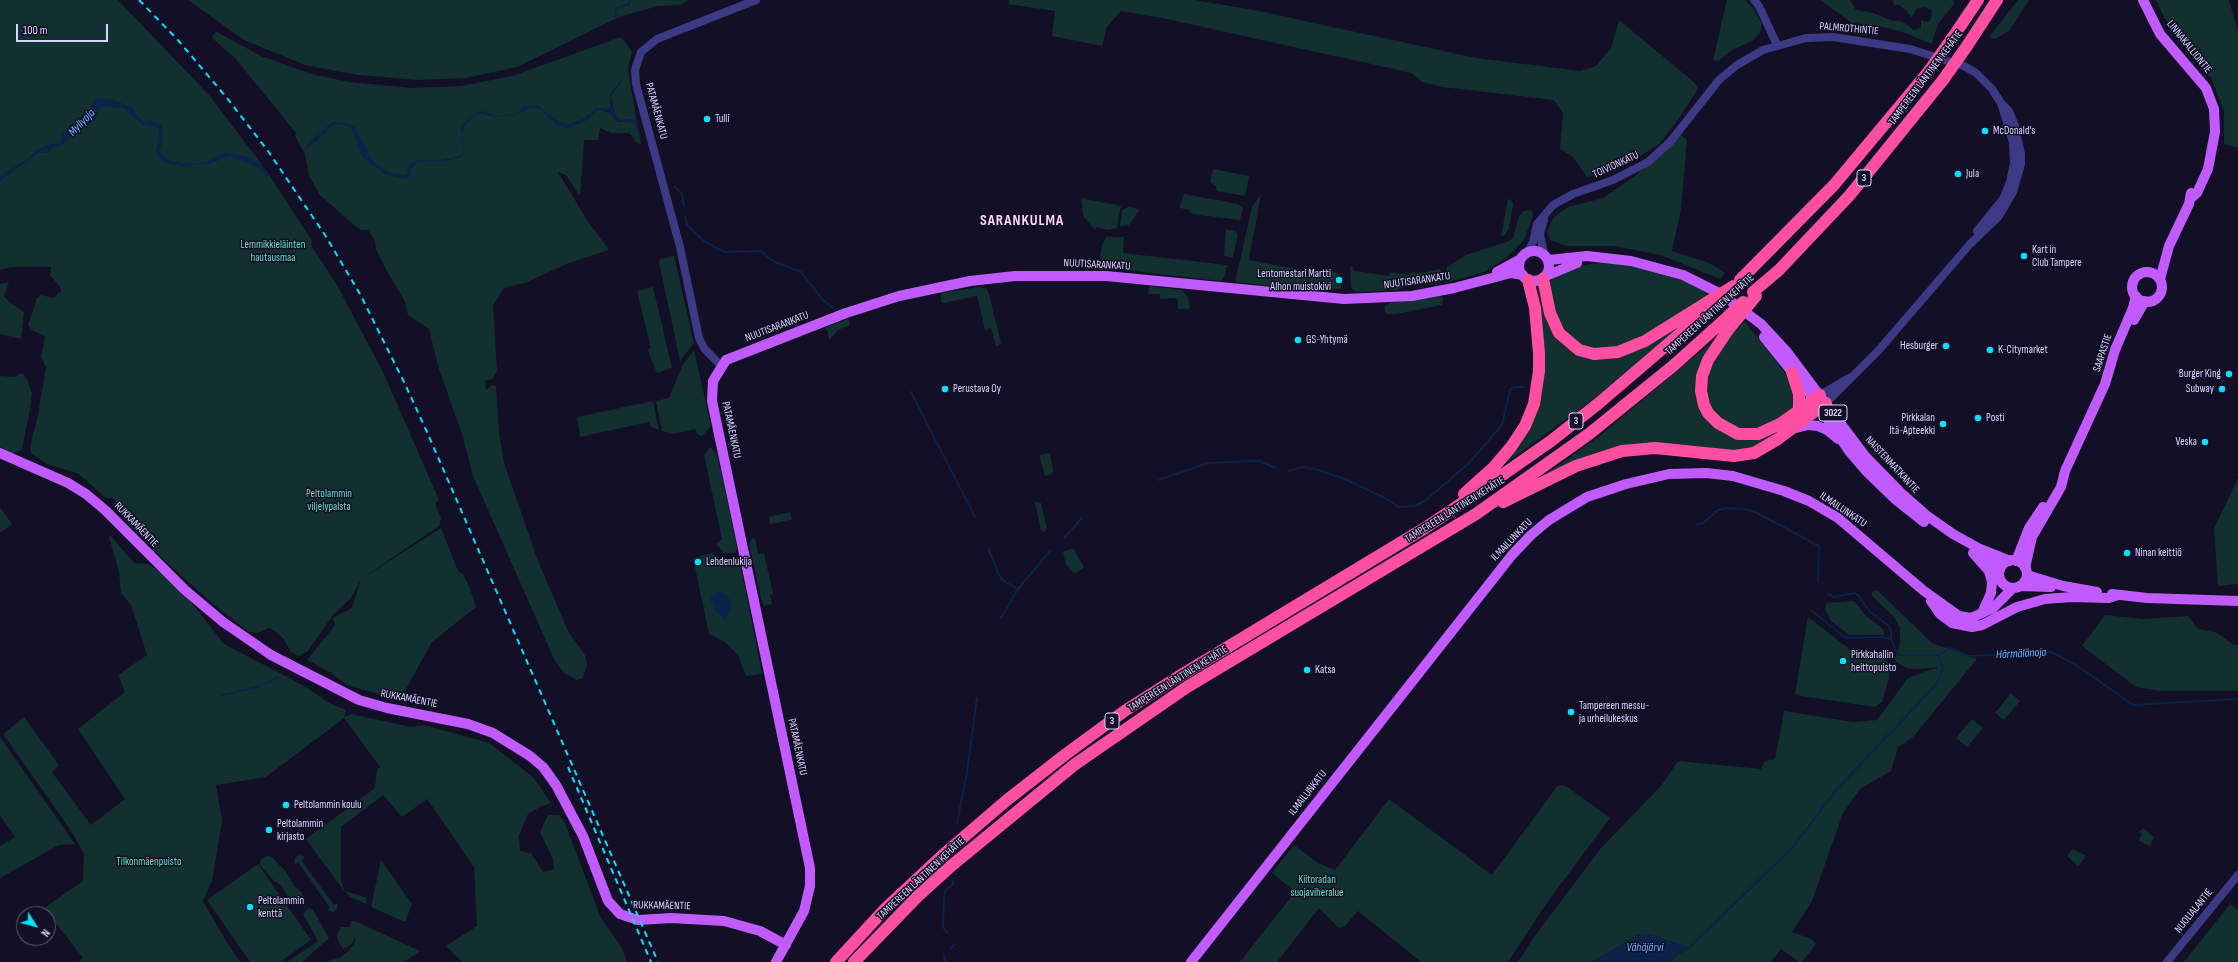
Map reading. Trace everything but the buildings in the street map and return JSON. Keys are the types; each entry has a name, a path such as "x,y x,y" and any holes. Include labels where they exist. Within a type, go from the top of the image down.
{"highway":[{"name":"TAMPEREEN LÄNTINEN KEHÄTIE","path":"836,962 884,910 944,854 1007,800 1066,754 1126,710 1178,676 1425,528 1551,441 1664,348 1711,302 1737,283 1834,184 1929,71 1978,0"},
{"name":"TAMPEREEN LÄNTINEN KEHÄTIE","path":"854,962 918,896 951,866 1074,765 1187,687 1476,514 1589,434 1725,326 1754,294 1779,270 1876,164 1943,80 1997,0"},
{"path":"1544,277 1550,313 1559,333 1579,350 1594,354 1618,352 1645,341 1711,302"},
{"path":"1425,528 1494,467 1511,447 1530,416 1536,392 1539,353 1535,308 1525,278"},
{"path":"1725,326 1708,360 1702,376 1703,399 1714,419 1725,428 1738,434 1758,434 1771,429 1799,410 1820,401"},
{"path":"1792,372 1799,394 1799,410"},
{"path":"1476,514 1576,466 1622,451 1655,448 1725,456 1744,455 1765,447 1788,430 1820,401"}],"main road":[{"name":"LINNAKALLIONTIE","path":"2143,0 2160,34 2198,78 2209,95 2216,125 2209,158 2202,167 2191,190 2191,198 2169,246"},
{"path":"2169,246 2160,279 2162,285 2160,294 2153,300 2140,298 2133,288 2134,280 2141,274 2150,272 2169,246"},
{"path":"1536,251 1546,257 1550,269 1544,277 1537,281 1525,278 1519,267 1524,256 1536,251"},
{"name":"NUUTISARANKATU","path":"1484,280 1524,256"},
{"name":"NAISTENMATKANTIE","path":"1546,257 1587,256 1631,261 1663,268 1689,277 1721,294 1752,319 1761,324 1787,352 1820,401 1849,451 1877,483 1899,503 1934,528 1990,560 2000,574"},
{"name":"NAISTENMATKANTIE","path":"1544,277 1573,264 1596,258"},
{"path":"2150,272 2160,279"},
{"name":"NUUTISARANKATU","path":"721,366 726,360 889,298 970,281 1015,276 1106,276 1344,299 1396,298 1424,294 1511,273 1525,278"},
{"name":"SAAPASTIE","path":"2013,561 2029,528 2062,478 2091,418 2099,410 2115,372 2123,343 2140,298"},
{"name":"NAISTENMATKANTIE","path":"1752,319 1792,372 1820,401 1865,456 1916,507 1962,540 2013,561"},
{"name":"PATAMÄENKATU","path":"721,366 713,382 712,401 810,868 810,886 807,900 798,923 776,962"},
{"path":"1788,430 1808,425 1821,427 1830,432 1849,451"},
{"name":"RUKKAMÄENTIE","path":"0,453 64,481 86,494 105,510 186,590 223,622 271,655 359,700 387,708 468,724 493,733 530,756 543,767 558,789 583,836 608,901 620,914 638,920 671,918 724,921 760,931 786,945"},
{"name":"ILMAILUNKATU","path":"1191,962 1504,564 1539,528 1560,512 1587,497 1644,479 1681,473 1723,474 1766,484 1804,499 1838,518 1924,591 1959,616 1971,618 1996,606 2017,587"},
{"name":"SAAPASTIE","path":"2026,572 2032,537 2058,493 2062,478"},
{"path":"1972,551 1987,568 1991,578 1991,594 1982,613"},
{"path":"1982,613 1995,598 2000,574 2005,563 2013,561"},
{"name":"3022","path":"2013,561 2026,572 2063,586"},
{"path":"2017,587 2026,572"},
{"name":"3022","path":"2000,574 2005,585 2017,587 2063,586 2118,595 2238,601"},
{"path":"1924,591 1943,617 1955,625 1967,627 1977,626 2017,607 2045,599 2072,597 2109,598 2118,595"},
{"name":"3022","path":"2218,599 2238,595"}],"street":[{"name":"PATAMÄENKATU","path":"721,366 704,348 699,338 680,247 636,84 635,70 642,52 657,39 756,0"},
{"path":"1754,0 1759,6 1777,45"},
{"name":"PALMROTHINTIE","path":"1684,125 1712,89 1737,65 1756,54 1777,45 1813,37 1833,37 1910,49 1958,64 1976,73 1992,89 2001,103 2009,111 2015,126 2021,154 2021,164 2013,192 2004,210 1970,244 1896,330 1850,378 1842,381 1820,401"},
{"name":"TOIVIONKATU","path":"1524,256 1533,242 1537,224 1547,210 1559,200 1613,180 1648,162 1670,142 1684,125"},
{"path":"1546,257 1540,234 1547,210"},
{"name":"NUOLIALANTIE","path":"2167,962 2238,875"}],"green space":[{"path":"0,0 118,0 209,95 263,166 260,165 267,176 270,176 312,241 311,245 337,285 384,374 439,500 435,503 441,519 439,526 361,579 441,528 458,571 463,574 469,586 476,607 432,642 400,700 347,685 328,671 307,660 335,625 333,618 352,608 361,580 351,598 333,615 308,651 298,656 291,652 283,638 275,631 269,628 257,633 249,632 214,605 165,561 127,523 114,505 116,501 113,498 106,498 79,474 47,464 31,453 30,446 38,415 46,367 41,357 45,336 32,330 28,325 37,298 41,295 54,298 61,291 61,288 50,275 51,267 11,267 0,270"},
{"path":"188,0 688,0 681,5 658,6 619,17 517,67 466,78 417,80 358,75 305,65 244,40"},
{"path":"1009,0 1195,0 1254,10 1476,58 1580,71 1596,66 1611,48 1619,20 1695,83 1698,89 1678,120 1659,144 1633,161 1609,172 1587,177 1573,157 1560,149 1563,114 1554,100 1443,87 1422,82 1412,73 1162,18 1121,11 1107,27 1102,46 1052,36 1055,11 1008,4"},
{"path":"1727,0 1745,0 1753,8 1762,24 1760,33 1752,41 1732,50 1718,61 1713,60"},
{"path":"1820,0 1850,0 1856,10 1873,13 1893,21 1902,21 1914,30 1921,28 1921,20 1928,22 1931,19 1932,10 1924,7 1916,9 1914,15 1911,17 1906,10 1899,5 1894,5 1893,0 1954,0 1954,4 1938,24 1932,43 1929,43 1903,32 1878,26 1852,23"},
{"path":"2018,0 2029,0 2010,30 1995,39 1989,37"},
{"path":"2156,0 2229,0 2238,32 2238,148 2224,144 2224,111 2211,78 2165,19"},
{"path":"215,32 261,56 312,74 349,82 412,88 461,86 512,76 621,37 632,51 628,70 637,123 636,121 619,119 615,114 611,96 624,77 610,94 611,108 597,108 584,119 570,124 564,124 553,119 553,122 569,127 585,121 598,109 611,113 614,119 619,122 633,122 636,124 641,144 637,143 630,133 611,133 600,128 598,140 584,140 580,196 566,175 558,172 587,220 609,250 569,263 525,283 504,288 493,306 497,371 492,379 485,381 486,390 492,385 496,386 499,433 504,463 538,561 568,631 585,655 587,664 583,678 577,680 564,673 555,661 473,476 462,434 438,366 429,329 408,315 405,302 387,271 376,249 375,241 368,230 361,230 355,226 320,195 309,176 305,154 295,136 296,133 235,58 212,38"},
{"path":"1681,135 1687,140 1681,209 1672,251 1709,263 1725,273 1720,279 1661,255 1614,246 1566,246 1550,240 1547,231 1554,217 1568,207 1603,198 1636,175"},
{"path":"1213,169 1249,176 1245,196 1217,191 1216,186 1210,182"},
{"path":"1184,194 1238,204 1243,208 1240,220 1192,214 1187,209 1179,208"},
{"path":"1261,194 1249,260 1305,271 1328,268 1342,276 1341,289 1303,289 1235,282 1252,207"},
{"path":"1081,198 1121,206 1117,228 1107,230 1097,227 1095,230 1083,216"},
{"path":"1508,199 1511,200 1513,204 1509,228 1504,236 1501,236"},
{"path":"1129,207 1140,209 1129,225 1120,226 1122,210"},
{"path":"1524,211 1532,211 1533,216 1524,240 1506,258 1484,272 1445,283 1447,267 1466,255 1509,241 1513,238 1519,216"},
{"path":"1226,229 1235,231 1238,234 1233,257 1224,256"},
{"path":"1106,237 1124,237 1123,253 1227,265 1225,275 1221,281 1099,267 1102,245"},
{"path":"674,256 694,343 680,361 659,262 660,259"},
{"path":"1605,262 1646,268 1694,284 1709,293 1656,331 1621,347 1592,349 1572,341 1560,329 1548,287 1552,279 1561,273 1580,266"},
{"path":"1352,265 1354,271 1389,276 1390,272 1409,275 1410,272 1420,273 1440,269 1442,272 1440,283 1416,284 1394,290 1358,292 1353,290 1351,287 1350,268"},
{"path":"9,282 4,296 9,302 24,312 21,339 0,334 0,284"},
{"path":"1149,286 1182,290 1188,297 1190,309 1178,309 1178,300 1175,298 1160,299 1160,294 1148,294"},
{"path":"653,287 672,368 657,373 648,349 651,348 637,291"},
{"path":"979,287 986,288 989,294 1001,343 996,346 991,328 985,330 977,296 943,303 941,301 941,293"},
{"path":"1439,296 1443,297 1442,305 1396,314 1387,314 1385,312 1385,306 1390,303"},
{"path":"1544,306 1557,338 1599,357 1689,318 1600,394 1498,469 1531,420 1540,307"},
{"path":"848,319 850,325 838,330 829,340 828,332 825,328"},
{"path":"1745,321 1788,377 1796,393 1794,406 1770,426 1747,430 1729,426 1714,413 1706,400 1708,368 1734,332"},
{"path":"1714,340 1703,362 1701,411 1751,440 1805,410 1771,440 1748,449 1728,451 1651,443 1525,489 1597,438"},
{"path":"694,350 711,426 702,436 697,434 695,429 673,434 662,431 656,401 669,398 682,366"},
{"path":"22,373 27,379 32,393 30,410 22,449 18,452 11,453 0,447 0,376 14,377"},
{"path":"653,401 659,430 651,427 649,422 580,437 577,417"},
{"path":"710,447 716,453 722,475 737,548 735,553 724,553 716,544 722,539 704,455"},
{"path":"1050,453 1053,471 1052,474 1045,476 1039,455"},
{"path":"2238,478 2238,584 2218,586 2214,529"},
{"path":"1036,502 1041,503 1047,529 1044,532 1041,530"},
{"path":"0,507 12,524 0,533"},
{"path":"790,512 792,520 770,524 769,517"},
{"name":"Tilkonmäenpuisto","path":"111,536 134,563 148,564 161,572 192,603 224,644 306,687 329,703 346,710 344,718 266,777 216,785 222,821 212,881 203,901 240,962 78,962 83,958 56,923 56,906 47,906 83,881 84,854 70,829 3,734 24,717 59,765 52,772 91,825 125,799 78,729 125,692 118,675 147,655 131,605 121,593 119,572 109,537"},
{"path":"752,538 755,539 758,554 764,553 773,594 770,595 772,604 764,606 749,544"},
{"path":"1073,548 1084,567 1075,574 1066,565 1063,552"},
{"path":"712,553 721,559 741,567 762,674 746,676 738,655 725,642 709,634 693,558"},
{"path":"1877,590 1932,643 1977,659 1913,737 1898,747 1891,771 1860,789 1843,813 1812,901 1792,932 1811,939 1816,944 1802,962 1799,962 1781,949 1771,962 1671,962 1676,956 1689,948 1653,935 1645,934 1636,936 1592,962 1518,962 1534,937 1601,848 1661,786 1678,761 1761,769 1765,761 1775,759 1784,711 1853,722 1877,720 1908,678 1939,667 1917,669 1907,668 1894,661 1900,645 1900,627 1894,617 1872,596 1872,592"},
{"path":"1854,601 1866,616 1883,629 1884,635 1849,635 1831,621 1825,609 1827,603"},
{"path":"2105,615 2143,619 2188,616 2198,629 2215,632 2234,645 2238,645 2238,691 2161,691 2136,687 2082,646"},
{"name":"Pirkkahallin heittopuisto","path":"1808,617 1852,651 1864,656 1885,659 1888,663 1889,678 1882,702 1875,707 1795,695"},
{"path":"2011,693 2020,701 2004,720 1995,713"},
{"path":"351,714 411,727 424,725 489,743 533,777 551,803 528,814 519,835 520,851 531,853 543,872 554,869 553,859 540,832 548,815 559,815 564,821 601,918 622,948 627,962 462,962 446,946 477,926 474,867 427,799 402,817 383,795 341,827 341,881 345,891 306,839 375,788 377,769 380,767 344,718"},
{"path":"1972,719 1983,728 1967,747 1956,738"},
{"path":"0,737 75,844 59,845 0,878 0,846 15,837 0,815"},
{"name":"Kiitoradan suojaviheralue","path":"1558,785 1566,786 1610,818 1546,904 1508,962 1421,962 1358,911 1345,926 1339,928 1319,908 1277,962 1240,962 1295,892 1272,873 1294,845 1318,863 1335,870 1389,799 1492,875"},
{"path":"2143,828 2154,837 2150,846 2139,841 2142,834 2139,832"},
{"path":"2072,849 2085,855 2085,858 2078,866 2067,856"},
{"path":"300,855 305,857 301,860 334,905 338,903 337,909 333,912 327,910 330,908 298,862 294,865 295,858"},
{"path":"266,856 272,857 287,873 294,886 301,892 304,899 301,902 295,902 288,897 281,885 274,881 260,865 260,861"},
{"path":"381,860 412,904 405,922 371,907"},
{"name":"Peltolammin kenttä","path":"258,864 311,940 280,962 250,962 207,900"},
{"path":"345,891 367,898 366,904 349,896"},
{"path":"2230,904 2238,910 2238,962 2184,962"},
{"path":"308,908 313,910 329,938 302,962 287,962 318,941 303,914"},
{"path":"351,921 357,922 420,951 404,962 325,962 339,958 349,951 355,942 355,933 353,943 343,949 338,941 337,935 341,927 350,927"}],"water":[{"path":"624,77 611,96 615,114 619,119 630,119 637,122 643,147 635,123 617,121 608,111 597,110 585,121 567,128 555,124 541,110 532,107 517,114 495,117 477,113 467,123 462,135 464,151 462,157 442,162 419,161 411,168 410,176 405,179 385,174 367,161 362,156 352,129 344,124 333,125 316,142 306,149 305,147 332,122 345,123 355,127 374,163 390,173 406,175 410,164 418,160 441,160 460,156 463,151 461,129 466,121 475,113 482,111 496,116 514,114 519,112 522,106 537,105 557,121 570,124 584,119 596,108 612,108 610,94"},
{"name":"Myllyoja","path":"100,98 114,100 133,108 138,117 145,122 153,121 162,125 163,140 159,151 167,160 188,164 206,162 222,153 231,153 249,157 263,166 271,176 267,176 259,168 230,156 206,165 197,164 189,167 164,163 156,153 160,128 143,125 123,108 101,106 95,120 69,138 62,146 52,148 47,153 38,153 0,181 0,176 29,158 35,151 47,145 60,143 62,134 85,120 95,99"},
{"path":"715,592 726,594 732,603 726,621 717,613 711,602 711,596"},
{"name":"Vähäjärvi","path":"1645,934 1653,935 1689,948 1676,956 1671,962 1592,962 1636,936"}],"waterway":[{"path":"616,16 615,9 629,4 630,0"},
{"path":"674,186 682,194 684,206"},
{"path":"685,216 687,225 704,241 718,249 725,252 760,251 773,261 801,272 822,299 833,308"},
{"path":"1289,471 1302,467 1315,469 1347,480 1385,498 1399,507 1415,506 1426,500 1469,463 1502,425 1510,390 1514,387 1523,387"},
{"path":"911,392 975,517"},
{"path":"1159,480 1208,463 1260,461 1275,468"},
{"path":"1697,524 1702,524 1718,510 1724,508 1745,509 1757,513 1819,546 1818,582"},
{"path":"1064,538 1082,518"},
{"path":"989,550 999,575 1004,581 1018,589"},
{"path":"1001,618 1018,589 1050,551"},
{"path":"1828,594 1834,597 1854,593 1858,595 1869,611 1889,626 1891,639"},
{"name":"Härmälänoja","path":"1812,611 1846,638 1882,637 1891,639 1898,655 1939,655 1950,648 1969,656 2052,652 2076,665 2133,705 2238,699"},
{"path":"1891,733 1937,683 1943,670 1939,655"},
{"path":"265,684 278,677"},
{"path":"222,695 258,687"},
{"path":"957,823 967,772 977,698"},
{"path":"1689,948 1793,847 1837,789 1889,734"},
{"path":"947,933 943,927 945,891 953,884 953,881"},
{"path":"951,948 955,944"},
{"path":"944,954 945,962"}],"railway":[{"path":"139,0 177,39 227,98 268,151 325,235 360,294 427,432 658,962"},
{"path":"568,767 651,962"}],"place":[{"name":"Tulli","path":"707,119"},
{"name":"McDonald's","path":"1985,131"},
{"name":"Jula","path":"1958,174"},
{"name":"Kart in Club Tampere","path":"2024,256"},
{"name":"Lentomestari Martti Alhon muistokivi","path":"1339,280"},
{"name":"GS-Yhtymä","path":"1298,340"},
{"name":"Hesburger","path":"1946,346"},
{"name":"K-Citymarket","path":"1990,350"},
{"name":"Burger King","path":"2229,374"},
{"name":"Perustava Oy","path":"945,389"},
{"name":"Subway","path":"2222,389"},
{"name":"Posti","path":"1978,418"},
{"name":"Pirkkalan Itä-Apteekki","path":"1943,424"},
{"name":"Veska","path":"2205,442"},
{"name":"Ninan keittiö","path":"2127,553"},
{"name":"Lehdenlukija","path":"698,562"},
{"name":"Pirkkahallin heittopuisto","path":"1843,661"},
{"name":"Katsa","path":"1307,670"},
{"name":"Tampereen messu- ja urheilukeskus","path":"1571,712"},
{"name":"Peltolammin koulu","path":"286,805"},
{"name":"Peltolammin kirjasto","path":"269,830"},
{"name":"Peltolammin kenttä","path":"250,907"}],"district":[{"name":"SARANKULMA","path":"1022,221"}],"park label":[{"name":"Lemmikkieläinten hautausmaa","path":"273,251"},
{"name":"Peltolammin viljelypalsta","path":"329,500"}]}
